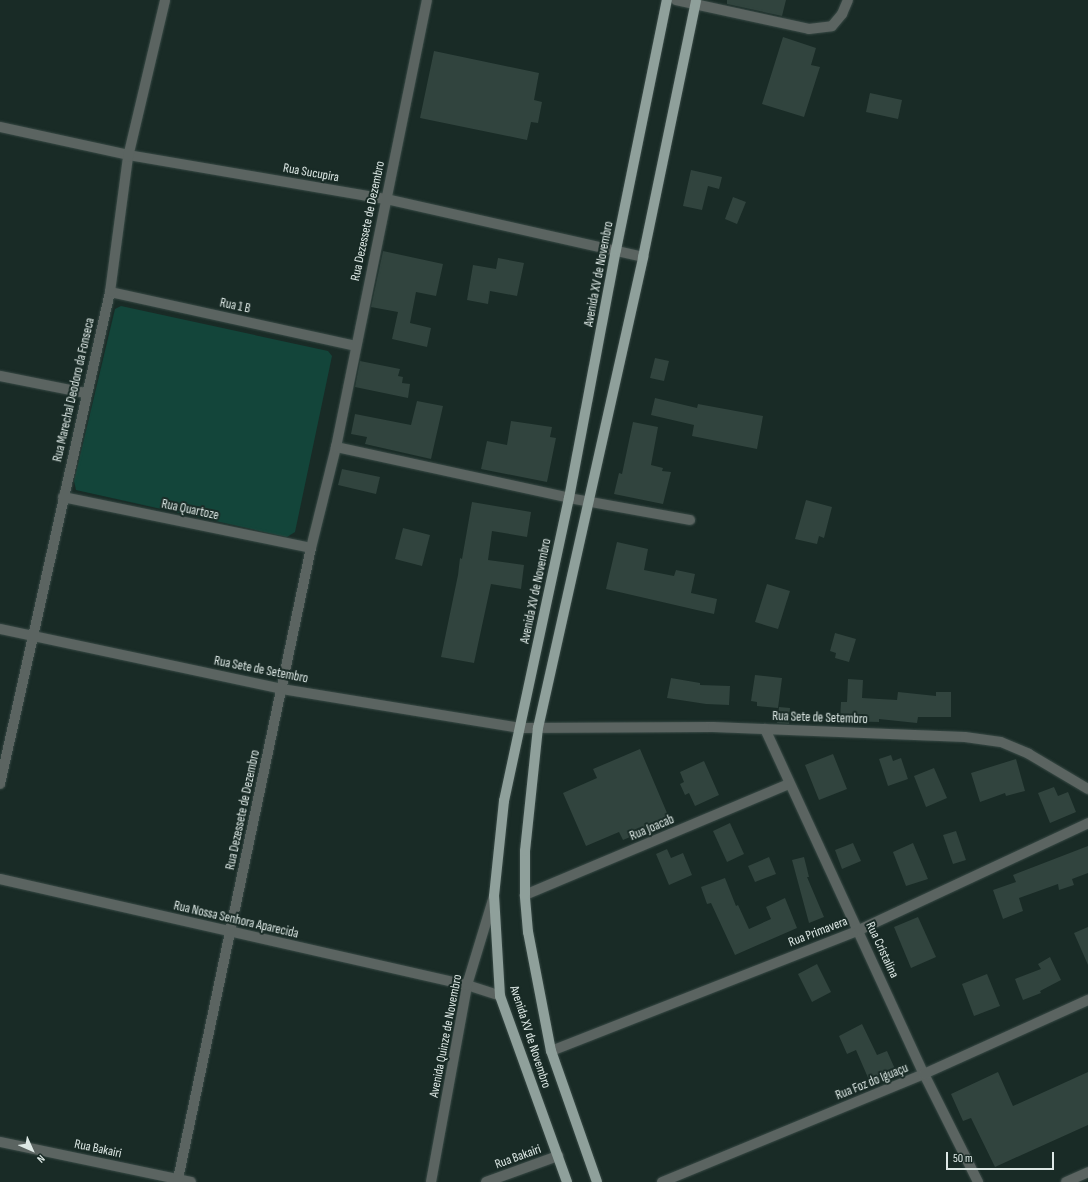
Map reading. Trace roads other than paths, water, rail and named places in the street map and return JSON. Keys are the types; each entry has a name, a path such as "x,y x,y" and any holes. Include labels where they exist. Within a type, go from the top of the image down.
{"main road":[{"name":"Avenida XV de Novembro","path":"567,1182 500,996 494,896 504,800 569,498 616,250 667,0"},
{"name":"Avenida XV de Novembro","path":"597,1182 551,1051 528,932 525,895 525,852 538,728 589,502 696,2"}],"street":[{"name":"Rua Marechal Deodoro da Fonseca","path":"0,784 86,393 110,292 128,155 165,0"},
{"name":"Rua Dezessete de Dezembro","path":"178,1179 311,548 336,447 355,346 427,0"},
{"path":"676,0 696,2 808,29 832,26 842,14 848,0"},
{"name":"Rua Sucupira","path":"0,127 128,155 386,199 642,257"},
{"name":"Rua 1 B","path":"110,292 355,346"},
{"path":"0,376 86,393"},
{"path":"336,447 569,498 690,520"},
{"name":"Rua Quartoze","path":"63,497 311,548"},
{"name":"Rua Sete de Setembro","path":"0,629 282,689 519,728 713,727 966,737 1002,742 1029,754 1088,789"},
{"name":"Rua Cristalina","path":"764,729 859,930 924,1074 978,1182"},
{"name":"Rua Joacab","path":"525,895 789,784"},
{"name":"Rua Primavera","path":"551,1051 859,930 1088,823"},
{"name":"Rua Nossa Senhora Aparecida","path":"0,879 230,933 467,985 500,996"},
{"name":"Avenida Quinze de Novembro","path":"431,1182 467,985 494,896"},
{"name":"Rua Foz do Iguaçu","path":"662,1182 924,1074 1088,1000"},
{"name":"Rua Bakairi","path":"0,1142 191,1182"},
{"name":"Rua Bakairi","path":"486,1182 558,1156"},
{"path":"1066,1182 1088,1172"}]}
